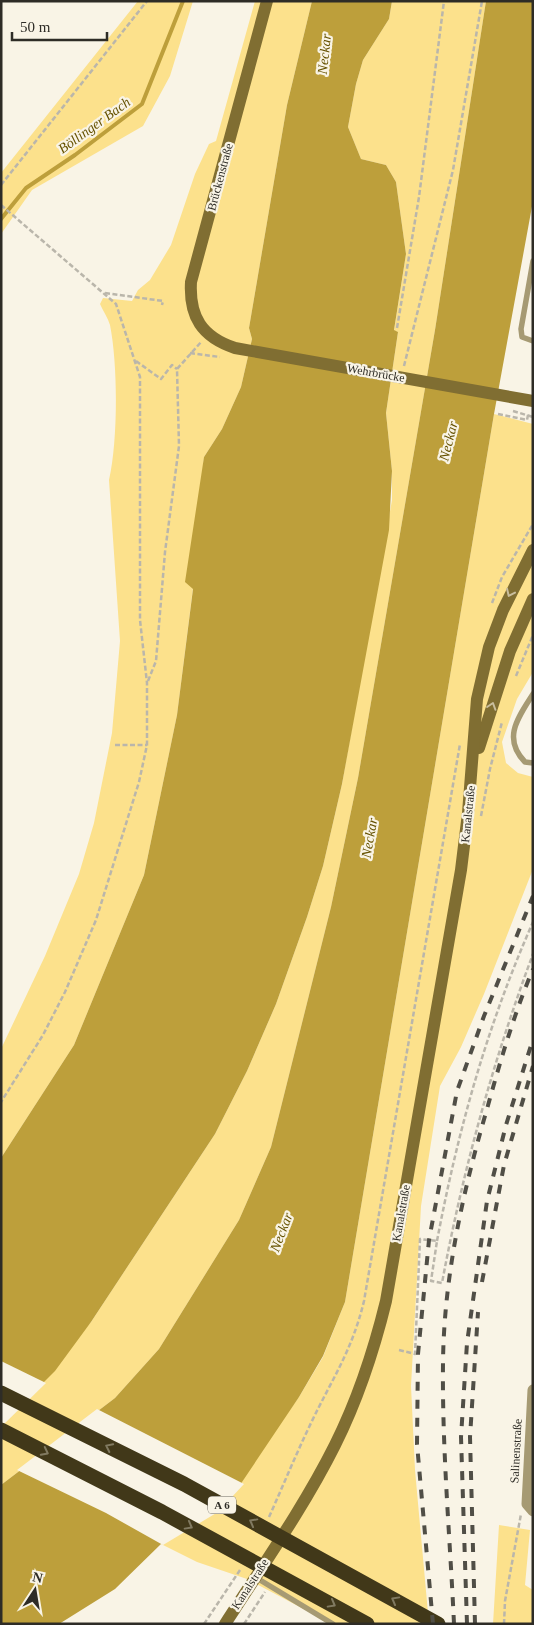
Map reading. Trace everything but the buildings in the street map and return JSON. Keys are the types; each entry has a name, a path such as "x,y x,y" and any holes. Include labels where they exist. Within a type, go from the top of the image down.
{"highway":[{"name":"A 6","path":"1,1394 184,1484 438,1624"},
{"path":"1,1430 162,1512 367,1624"}],"main road":[{"name":"Brückenstraße","path":"221,343 209,334 197,319 192,308 191,282 267,1"},
{"name":"Wehrbrücke","path":"221,343 235,348 532,401"},
{"name":"Kanalstraße","path":"225,1624 300,1508 336,1444 376,1342 386,1301 461,870 473,767 477,699 489,647 503,610 533,550"},
{"name":"Kanalstraße","path":"473,767 510,651 532,601"}],"street":[{"name":"Salinenstraße","path":"530,1507 533,1390"}],"lane":[{"path":"533,261 521,329 522,337 533,341"},
{"path":"533,694 519,717 512,734 515,751 525,762 533,763"},
{"path":"255,1577 333,1624"}],"path":[{"path":"1,185 148,1"},
{"path":"397,328 419,197 444,1"},
{"path":"401,377 453,170 482,1"},
{"path":"1,205 116,304 140,377 140,620 147,683 147,745 139,782 96,920 66,992 43,1035 1,1102"},
{"path":"104,292 163,301 162,305"},
{"path":"147,683 156,660 165,552 179,446 177,369 189,353 209,334"},
{"path":"189,353 227,358"},
{"path":"135,361 161,379 172,365 177,369"},
{"path":"498,414 527,420 528,415 533,417"},
{"path":"489,610 502,577 533,524"},
{"path":"269,1518 311,1422 349,1351 358,1327 461,736"},
{"path":"115,745 147,745"},
{"path":"533,922 493,1019 466,1105 430,1281 442,1283 462,1184 482,1105 512,1010 533,954"},
{"path":"399,1350 416,1354 420,1239 437,1241"},
{"path":"504,1624 505,1601 519,1519 530,1507"},
{"path":"204,1624 241,1569"}],"shaded area":[{"path":"138,1 193,1 170,76 143,126 32,190 1,234 1,173"},
{"path":"255,1 312,1 287,105 249,328 252,339 241,387 222,429 204,457 193,588 177,715 144,875 74,1045 1,1158 1,1049 45,956 79,874 94,823 112,733 120,641 109,480 114,445 116,381 110,325 100,304 103,298 132,301 138,290 150,280 171,245 195,174 209,144 216,141"},
{"path":"392,1 486,1 435,330 358,778 331,907 271,1147 239,1220 159,1349 115,1398 1,1485 1,1425 91,1322 215,1134 247,1071 276,1004 323,866 342,784 392,500 392,471 386,413 398,332 394,331 406,254 396,182 386,165 361,159 348,127 356,84 363,60 389,19"},
{"path":"494,414 533,424 533,672 517,699 502,742 506,763 518,773 533,777 533,869 484,994 461,1047 440,1086 421,1206 411,1386 415,1470 429,1624 332,1624 247,1579 197,1562 161,1544 216,1510 299,1397 323,1357 345,1302"},
{"path":"499,1525 530,1530 525,1585 533,1590 533,1624 493,1624"}],"water":[{"name":"Neckar","path":"312,1 392,1 389,19 363,60 356,84 348,127 361,159 386,165 396,182 406,254 394,330 398,332 386,413 392,471 389,530 342,784 323,866 276,1004 247,1071 215,1134 91,1322 55,1371 1,1425 1,1158 74,1045 144,875 177,715 193,589 185,582 204,457 222,429 241,387 252,339 249,328 287,105"},
{"name":"Neckar","path":"486,1 533,1 533,201 494,414 345,1302 323,1356 299,1397 240,1485 217,1510 161,1544 115,1589 59,1624 1,1624 1,1485 115,1398 159,1349 239,1220 271,1147 331,907 358,778 435,330"}],"pier":[{"path":"1,1361 46,1383 1,1427"},
{"path":"97,1409 244,1484 218,1512 163,1545 106,1513 17,1470"}],"waterway":[{"name":"Böllinger Bach","path":"1,219 26,188 75,155 142,104 183,1"}],"railway":[{"path":"433,1624 417,1444 418,1354 429,1240 457,1091 484,1016 533,896"},
{"path":"454,1624 444,1428 443,1362 447,1298 456,1234 478,1140 508,1038 533,969"},
{"path":"467,1624 461,1437 467,1343 487,1201 506,1125 533,1039"},
{"path":"482,1282 504,1165 533,1066"},
{"path":"475,1624 470,1437 478,1312"}]}
